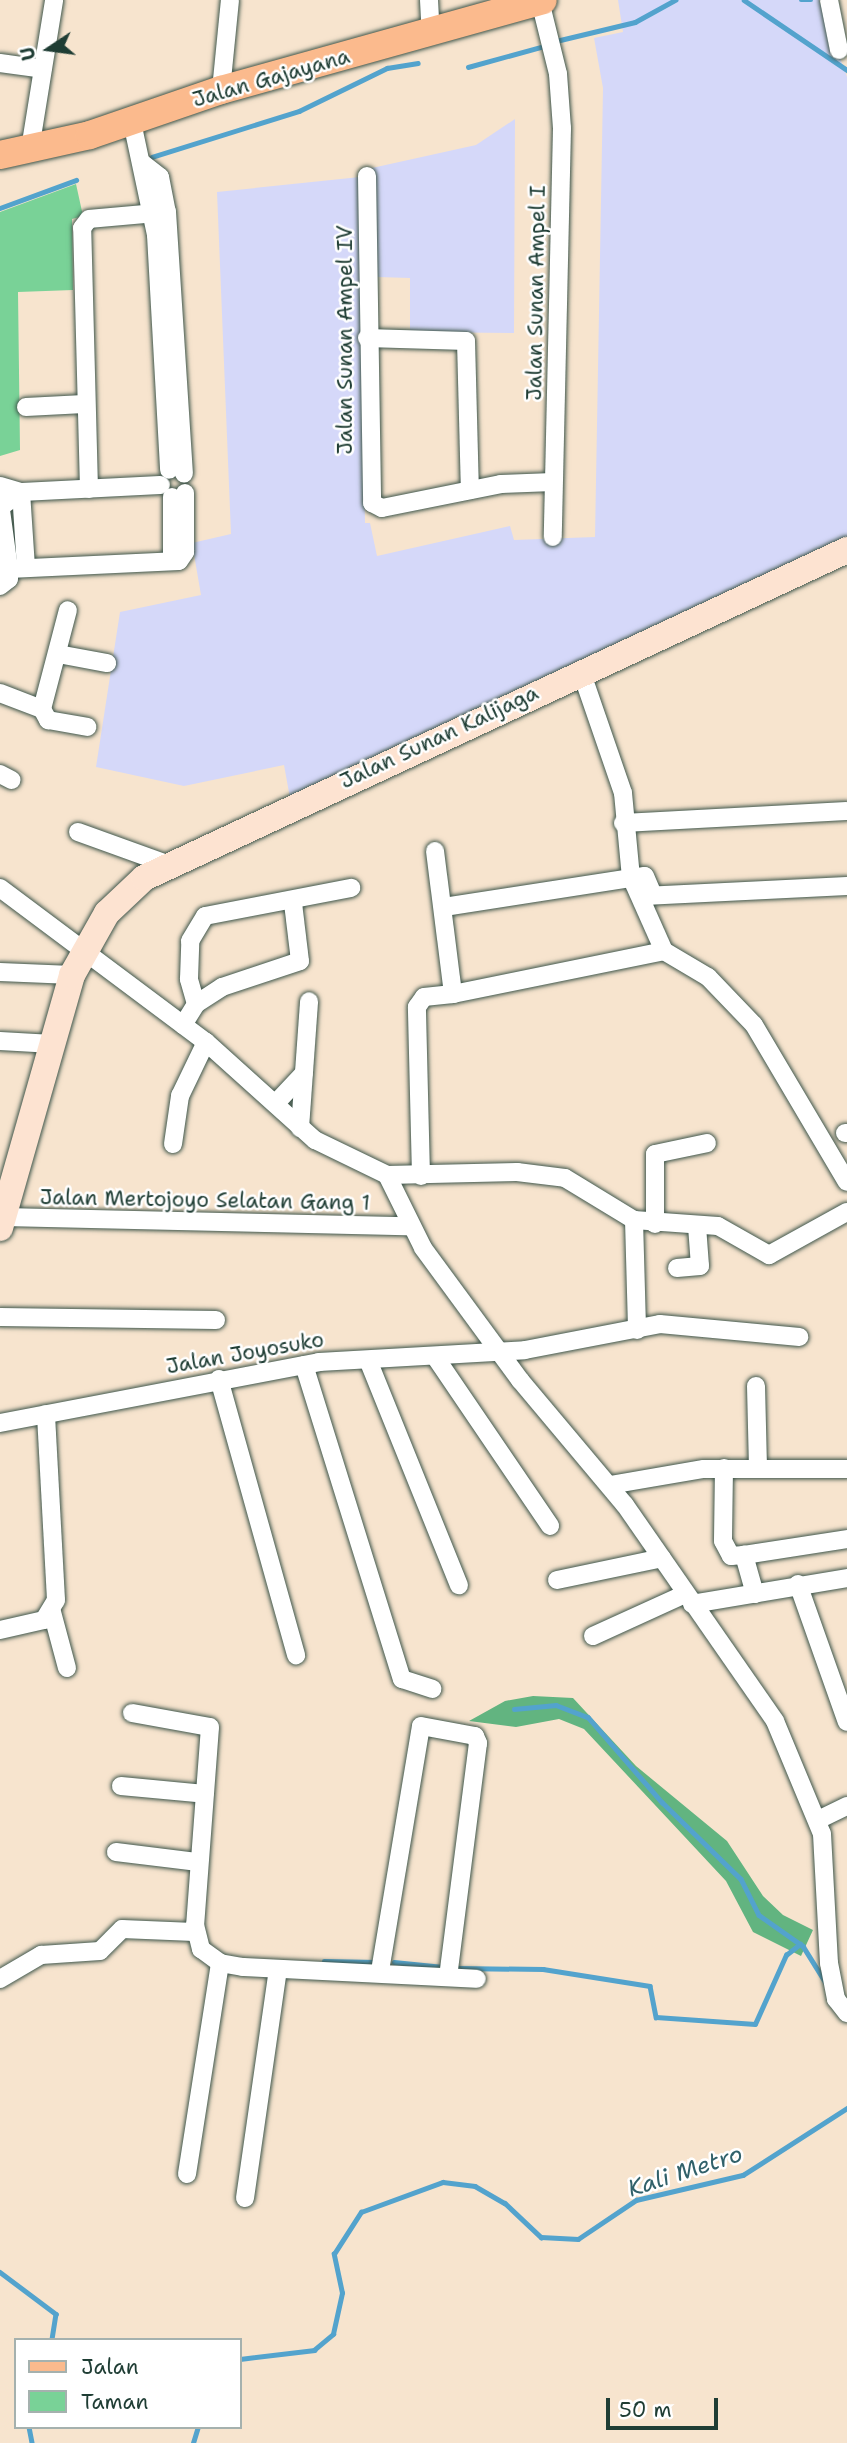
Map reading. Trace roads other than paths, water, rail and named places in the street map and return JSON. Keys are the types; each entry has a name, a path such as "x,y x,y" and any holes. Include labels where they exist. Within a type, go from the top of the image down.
{"main road":[{"name":"Jalan Gajayana","path":"0,155 132,122 220,90 431,35 541,0"},
{"name":"Jalan Sunan Kalijaga","path":"77,965 122,897 167,864 847,550"},
{"path":"1,1223 8,1162 53,1044 77,965"}],"street":[{"path":"30,149 54,0"},
{"path":"220,90 230,0"},
{"path":"429,0 431,35"},
{"name":"Jalan Sunan Ampel I","path":"541,0 562,128 553,537"},
{"path":"835,13 841,50"},
{"path":"0,63 43,69"},
{"path":"17,568 172,561 185,552 174,484 172,347 158,213 160,177 141,162 132,122"},
{"name":"Jalan Sunan Ampel IV","path":"367,176 372,503 382,508 470,489"},
{"path":"89,489 84,404 82,228 89,219 158,213"},
{"path":"368,338 467,343 470,489 553,482"},
{"path":"26,407 84,404"},
{"path":"0,486 21,492 174,484"},
{"path":"17,568 1,504 21,492"},
{"path":"0,586 17,568 21,492"},
{"path":"42,709 68,610"},
{"path":"58,654 107,663"},
{"path":"581,671 623,793 623,823 631,877"},
{"path":"0,693 42,709 48,720 87,727"},
{"path":"623,823 847,811"},
{"path":"78,832 167,864"},
{"path":"435,851 453,994"},
{"path":"444,907 631,877 650,879 645,896 664,951"},
{"path":"645,896 847,886"},
{"path":"0,888 77,965 206,1042 276,1103 300,1128 335,1153 387,1175 517,1172 565,1178 586,1185 634,1220 729,1231 769,1255 847,1212"},
{"path":"196,1004 189,961 200,921 214,913 293,904 351,888"},
{"path":"183,1026 196,1004 222,987 300,961 293,904"},
{"path":"421,1176 417,1007 424,997 453,994 664,951 708,976 754,1026 847,1182"},
{"path":"0,972 77,965"},
{"path":"300,1128 309,1001"},
{"path":"0,1041 53,1044"},
{"path":"173,1144 180,1096 206,1042"},
{"path":"276,1103 304,1073"},
{"path":"655,1224 655,1154 707,1143"},
{"path":"387,1175 408,1226 499,1352 610,1485 775,1721 818,1819 841,2006"},
{"path":"634,1220 637,1330"},
{"name":"Jalan Mertojoyo Selatan Gang 1","path":"1,1223 408,1226"},
{"path":"677,1268 700,1266 697,1226"},
{"path":"0,1317 216,1320"},
{"name":"Jalan Joyosuko","path":"0,1423 219,1379 304,1365 499,1352 677,1323 758,1338 799,1338"},
{"path":"436,1358 550,1526"},
{"path":"368,1360 459,1585"},
{"path":"304,1365 402,1679 432,1689"},
{"path":"219,1379 296,1655"},
{"path":"756,1386 758,1468"},
{"path":"46,1414 52,1612 67,1668"},
{"path":"610,1485 724,1468 847,1469"},
{"path":"724,1468 723,1542 731,1556 847,1539"},
{"path":"744,1555 755,1594"},
{"path":"556,1580 662,1558"},
{"path":"593,1636 688,1599 755,1594 798,1584 847,1578"},
{"path":"798,1584 847,1723"},
{"path":"0,1630 35,1624 52,1612"},
{"path":"132,1713 209,1724 194,1942 220,1963 278,1970 380,1971 477,1979"},
{"path":"380,1971 421,1726 475,1736 478,1743 448,1977"},
{"path":"121,1786 205,1794"},
{"path":"818,1819 847,1806"},
{"path":"116,1852 198,1862"},
{"path":"4,1975 41,1955 100,1951 122,1929 194,1932"},
{"path":"187,2174 220,1963"},
{"path":"245,2198 278,1970"}],"waterway":[{"path":"556,41 635,22 675,0"},
{"path":"744,0 847,70"},
{"path":"801,0 811,0"},
{"path":"468,67 548,45"},
{"path":"152,157 299,111 387,68 418,63"},
{"path":"0,208 76,180"},
{"path":"514,1709 556,1705 588,1717 662,1802 741,1879 759,1915 803,1946 826,1983"},
{"path":"457,1968 543,1969 650,1986 656,2017 755,2024 786,1955 800,1944"},
{"path":"324,1961 376,1962"},
{"path":"394,1962 443,1967"},
{"name":"Kali Metro","path":"242,2359 314,2350 333,2334 342,2293 334,2254 361,2212 443,2182 475,2186 505,2203 541,2237 578,2239 636,2200 743,2175 847,2108"},
{"path":"0,2272 56,2314 52,2338"},
{"path":"29,2429 32,2443"},
{"name":"Kali Metro","path":"193,2443 197,2429"}]}
